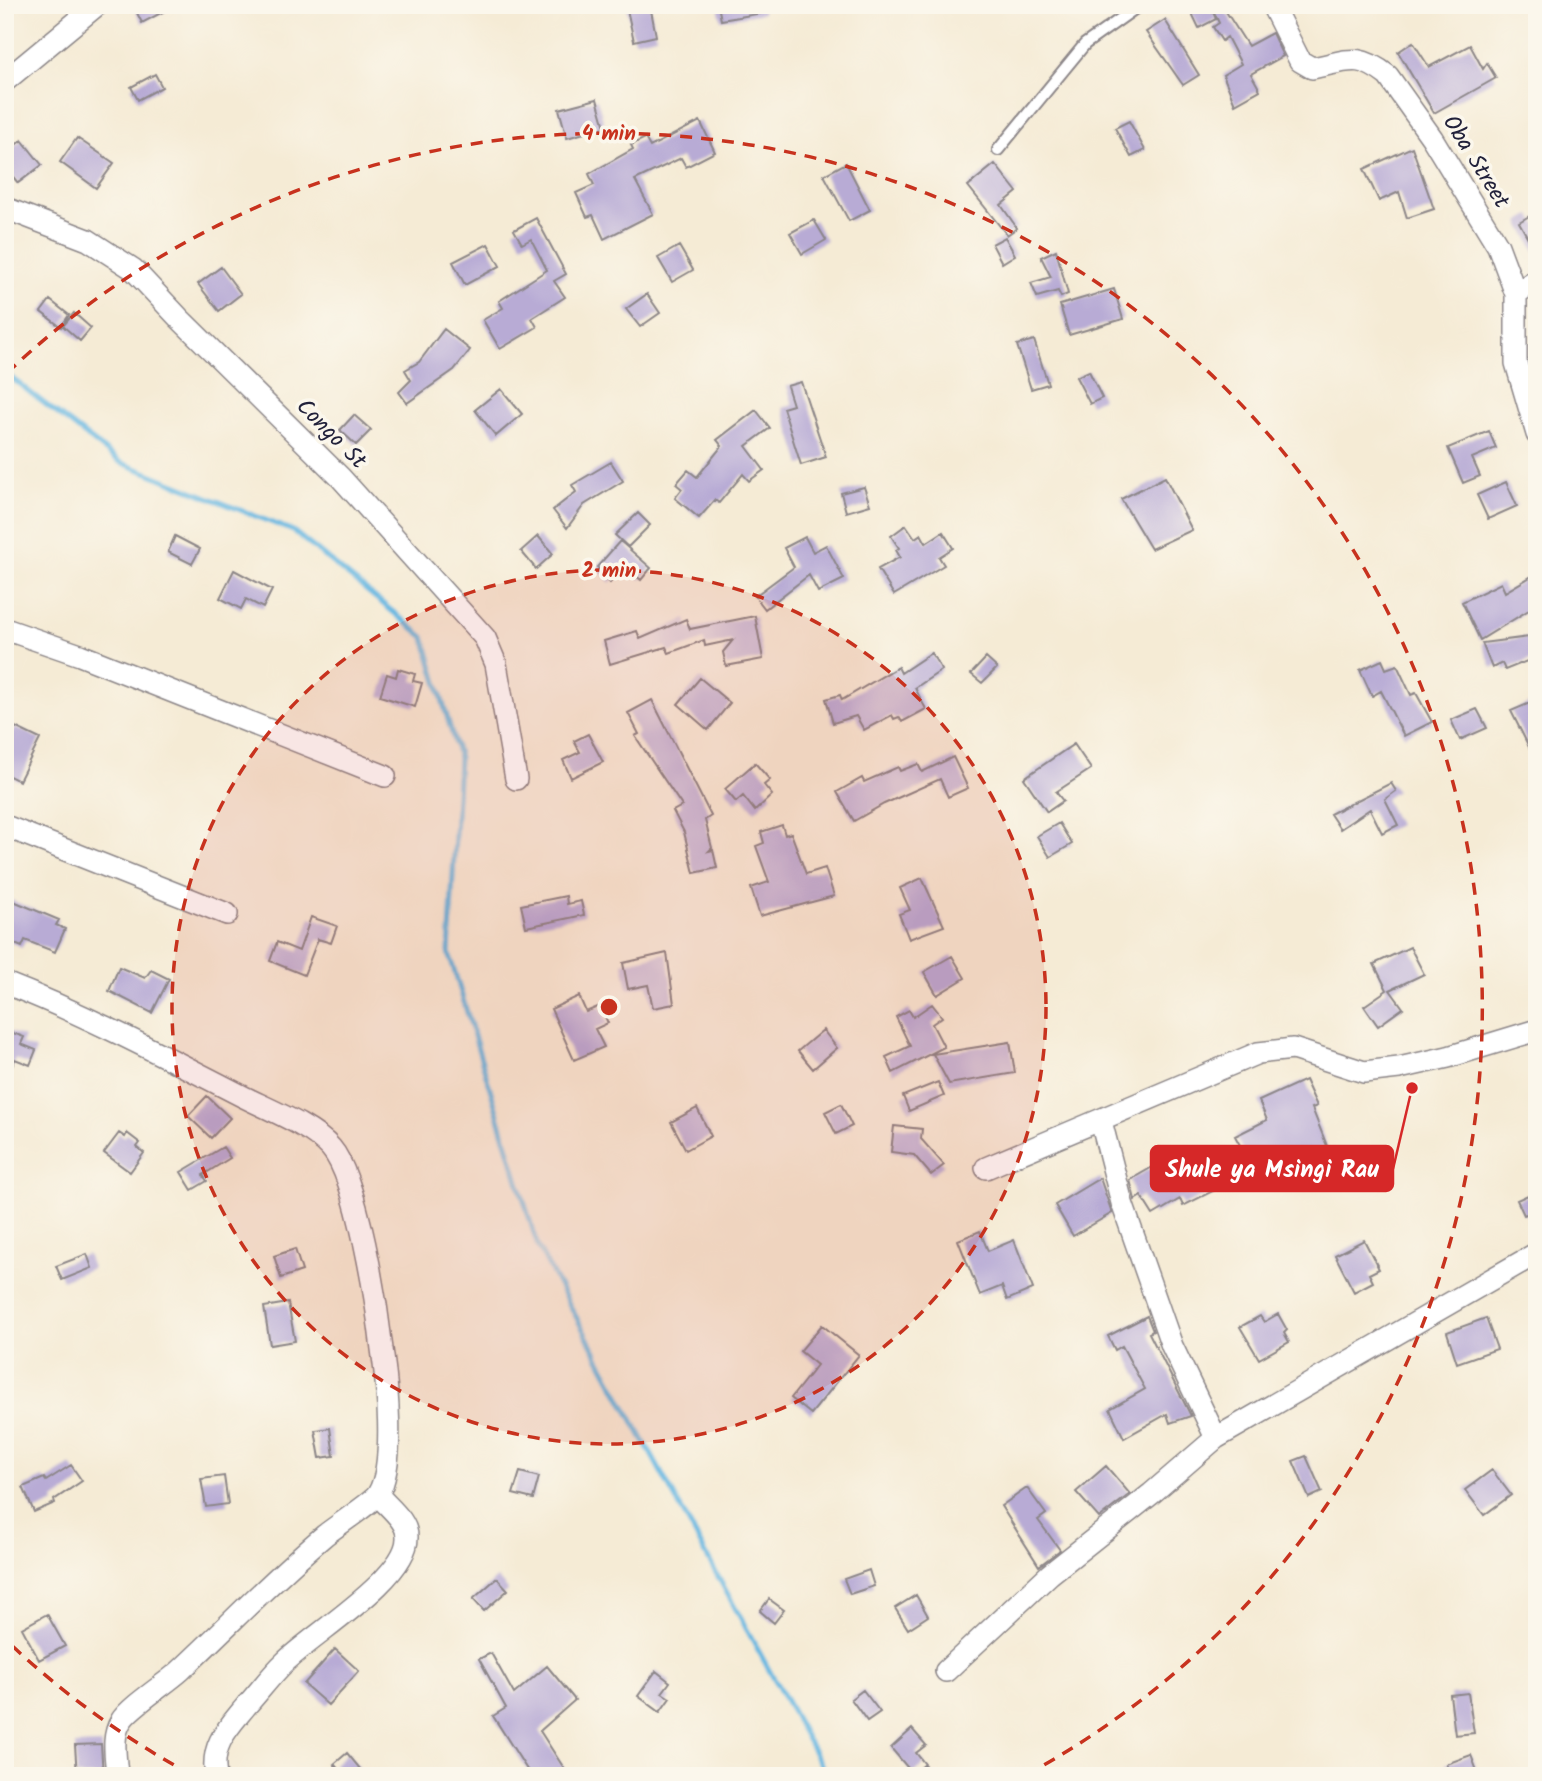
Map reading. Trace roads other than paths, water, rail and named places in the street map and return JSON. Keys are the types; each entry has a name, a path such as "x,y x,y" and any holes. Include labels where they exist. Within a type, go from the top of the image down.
{"street":[{"path":"5,81 97,5"},
{"name":"Oba Street","path":"1272,5 1300,61 1312,68 1359,59 1370,62 1388,76 1467,193 1498,246 1516,294 1516,363 1537,434"},
{"name":"Congo St","path":"5,208 89,240 133,269 341,478 485,638 496,664 516,779"},
{"path":"1516,294 1537,279"},
{"path":"5,629 80,655 385,776"},
{"path":"5,826 227,914"},
{"path":"5,983 54,1002 200,1074 296,1124 331,1148 343,1169 359,1223 376,1304 387,1387 388,1434 385,1470 378,1495 276,1576 181,1669 122,1718 115,1736 117,1776"},
{"path":"986,1168 1258,1053 1293,1049 1364,1072 1399,1068 1448,1057 1537,1030"},
{"path":"1101,1121 1122,1203 1172,1346 1216,1438"},
{"path":"946,1671 1050,1574 1151,1494 1216,1438 1537,1253"},
{"path":"216,1776 213,1760 221,1736 285,1661 348,1613 389,1573 404,1548 407,1538 403,1522 378,1495"}],"lane":[{"path":"998,150 1084,44 1140,5"}],"waterway":[{"path":"5,373 120,462 293,531 424,637 459,758 449,953 538,1247 827,1776"}],"place":[{"name":"Shule ya Msingi Rau","path":"1412,1088"}]}
